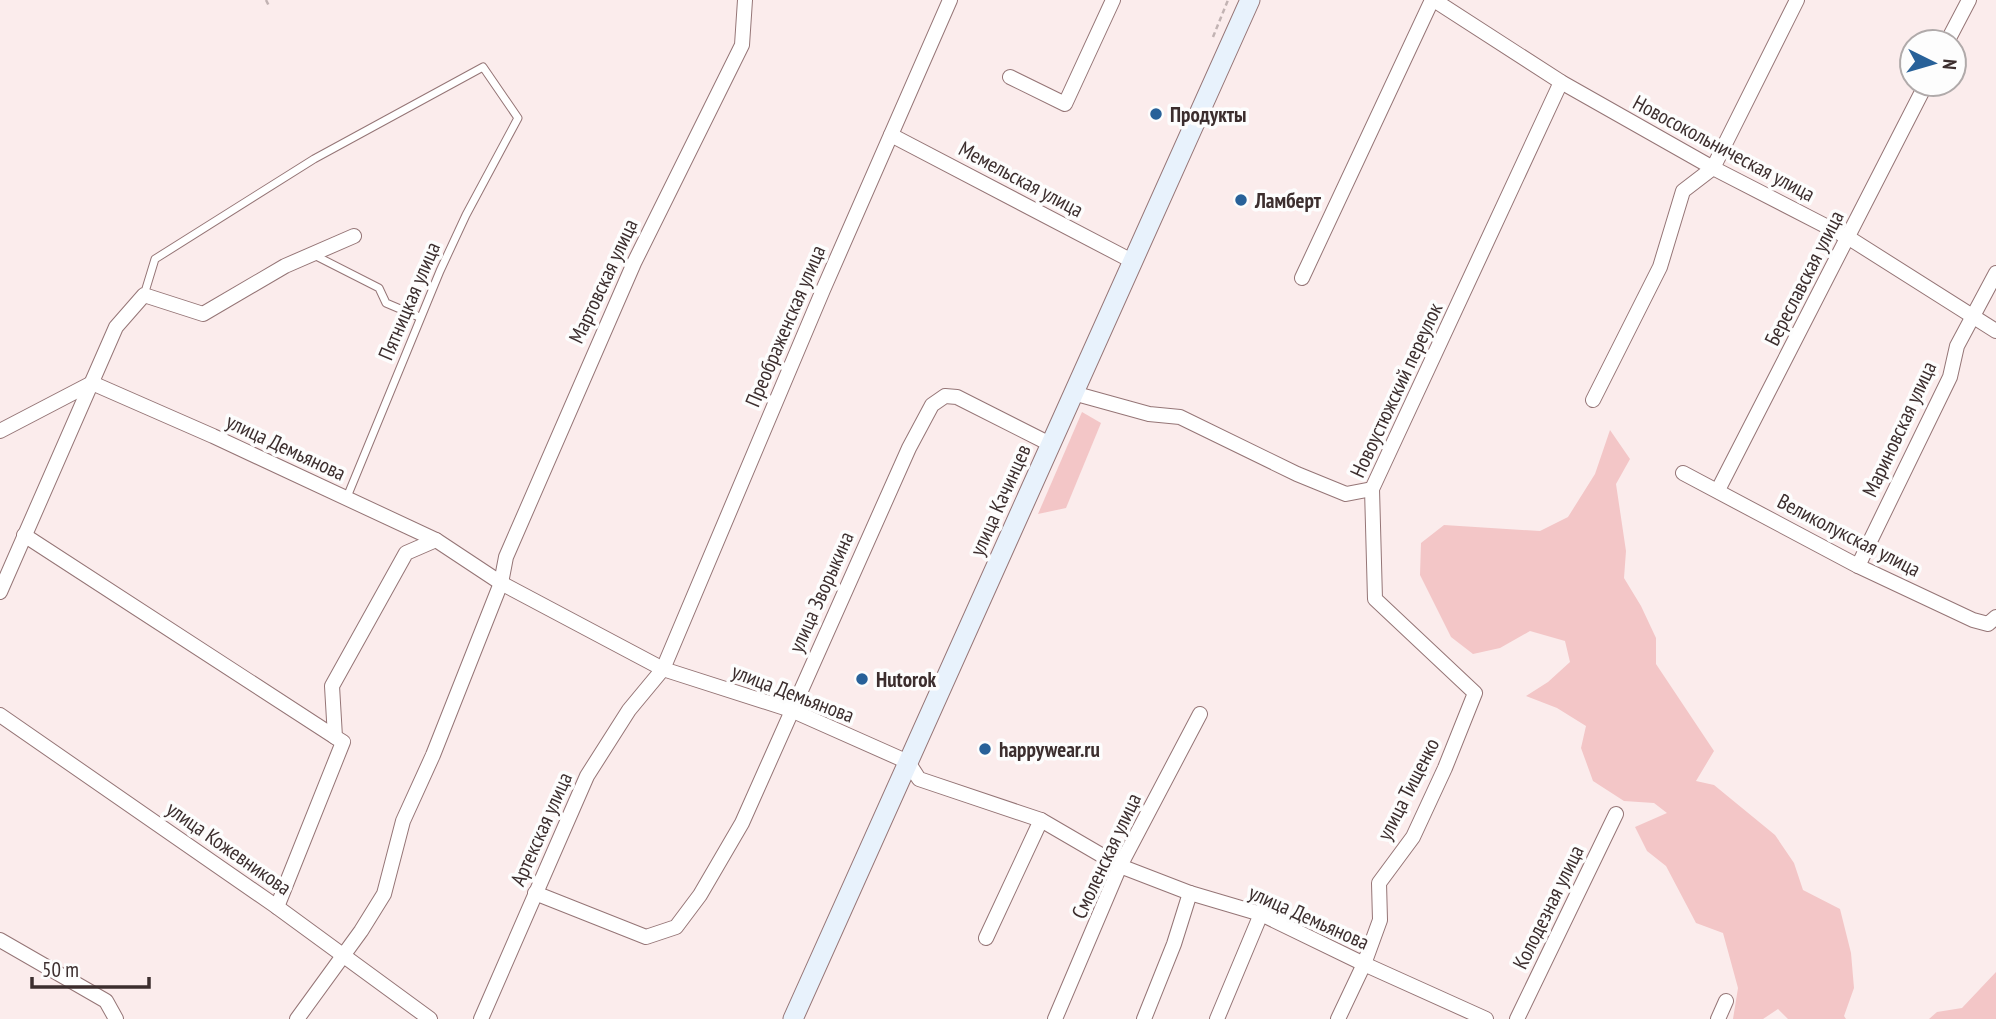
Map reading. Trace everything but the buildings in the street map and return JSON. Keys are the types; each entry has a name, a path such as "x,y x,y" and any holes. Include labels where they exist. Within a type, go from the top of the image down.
{"main road":[{"name":"улица Качинцев","path":"793,1019 1250,0"}],"street":[{"name":"Мартовская улица","path":"297,1019 384,894 403,821 433,755 501,583 506,557 634,263 742,46 745,0"},
{"name":"Преображенская улица","path":"663,669 823,290 950,0"},
{"path":"1010,77 1065,104 1114,0"},
{"path":"1303,278 1433,0"},
{"name":"Новосокольническая улица","path":"1433,0 1561,82 1713,168 1849,238 1996,331"},
{"path":"1593,400 1660,267 1683,191 1713,168 1797,0"},
{"path":"1954,28 1969,0"},
{"name":"Новоустюжский переулок","path":"1475,693 1375,598 1372,489 1561,82"},
{"name":"Береславская улица","path":"1718,490 1919,98"},
{"name":"Мемельская улица","path":"891,135 1132,261"},
{"path":"0,592 116,327 144,295 203,314 285,266 354,236"},
{"name":"Мариновская улица","path":"1858,566 1950,377 1957,346 1996,273"},
{"name":"улица Демьянова","path":"92,383 436,540 501,583 663,669 791,710 908,762 919,779 1041,820 1120,866 1190,894 1261,914 1486,1019"},
{"path":"0,431 92,383"},
{"path":"1073,393 1149,414 1180,417 1297,474 1346,494 1372,489"},
{"name":"улица Зворыкина","path":"536,894 646,937 676,927 700,895 742,823 909,448 932,405 945,396 957,397 1050,444"},
{"name":"Великолукская улица","path":"1684,473 1858,566 1973,620 1988,624 1996,617"},
{"path":"24,535 343,742 277,907"},
{"path":"335,737 332,686 406,553 436,540"},
{"name":"Артекская улица","path":"481,1019 587,776 629,710 663,669"},
{"name":"улица Тищенко","path":"1338,1019 1364,964 1380,920 1379,883 1413,837 1446,768 1475,693"},
{"name":"Смоленская улица","path":"1055,1019 1120,866 1200,714"},
{"name":"улица Кожевникова","path":"0,715 277,907 430,1019"},
{"name":"Колодезная улица","path":"1517,1019 1616,814"},
{"path":"986,938 1041,820"},
{"path":"1144,1019 1174,944 1190,894"},
{"path":"1217,1019 1261,914"},
{"path":"0,940 106,1001 116,1019"},
{"path":"1718,1019 1726,1001"}],"lane":[{"name":"Пятницкая улица","path":"144,295 155,259 314,159 484,66 518,118 466,215 419,317 347,497 353,502"},
{"path":"314,255 379,288 386,303 419,317"}],"path":[{"path":"266,0 269,6"}],"shaded area":[{"path":"1082,412 1101,423 1066,508 1038,514"},
{"path":"1610,430 1630,459 1616,484 1626,551 1624,578 1656,638 1656,664 1714,751 1696,781 1714,785 1775,835 1794,863 1803,890 1840,909 1851,953 1854,988 1844,1016 1846,1019 1788,1019 1778,1009 1763,1019 1733,1019 1738,988 1723,933 1696,923 1666,866 1647,851 1635,827 1667,813 1654,803 1624,801 1593,781 1581,748 1586,726 1557,708 1526,696 1548,682 1570,662 1565,641 1530,631 1500,648 1473,654 1451,637 1420,575 1421,543 1444,525 1540,531 1568,517 1595,474"},
{"path":"1996,972 1996,1019 1929,1019 1937,1012 1962,1008"}],"place":[{"name":"Продукты","path":"1156,114"},
{"name":"Ламберт","path":"1241,200"},
{"name":"Hutorok","path":"862,679"},
{"name":"happywear.ru","path":"985,749"}]}
